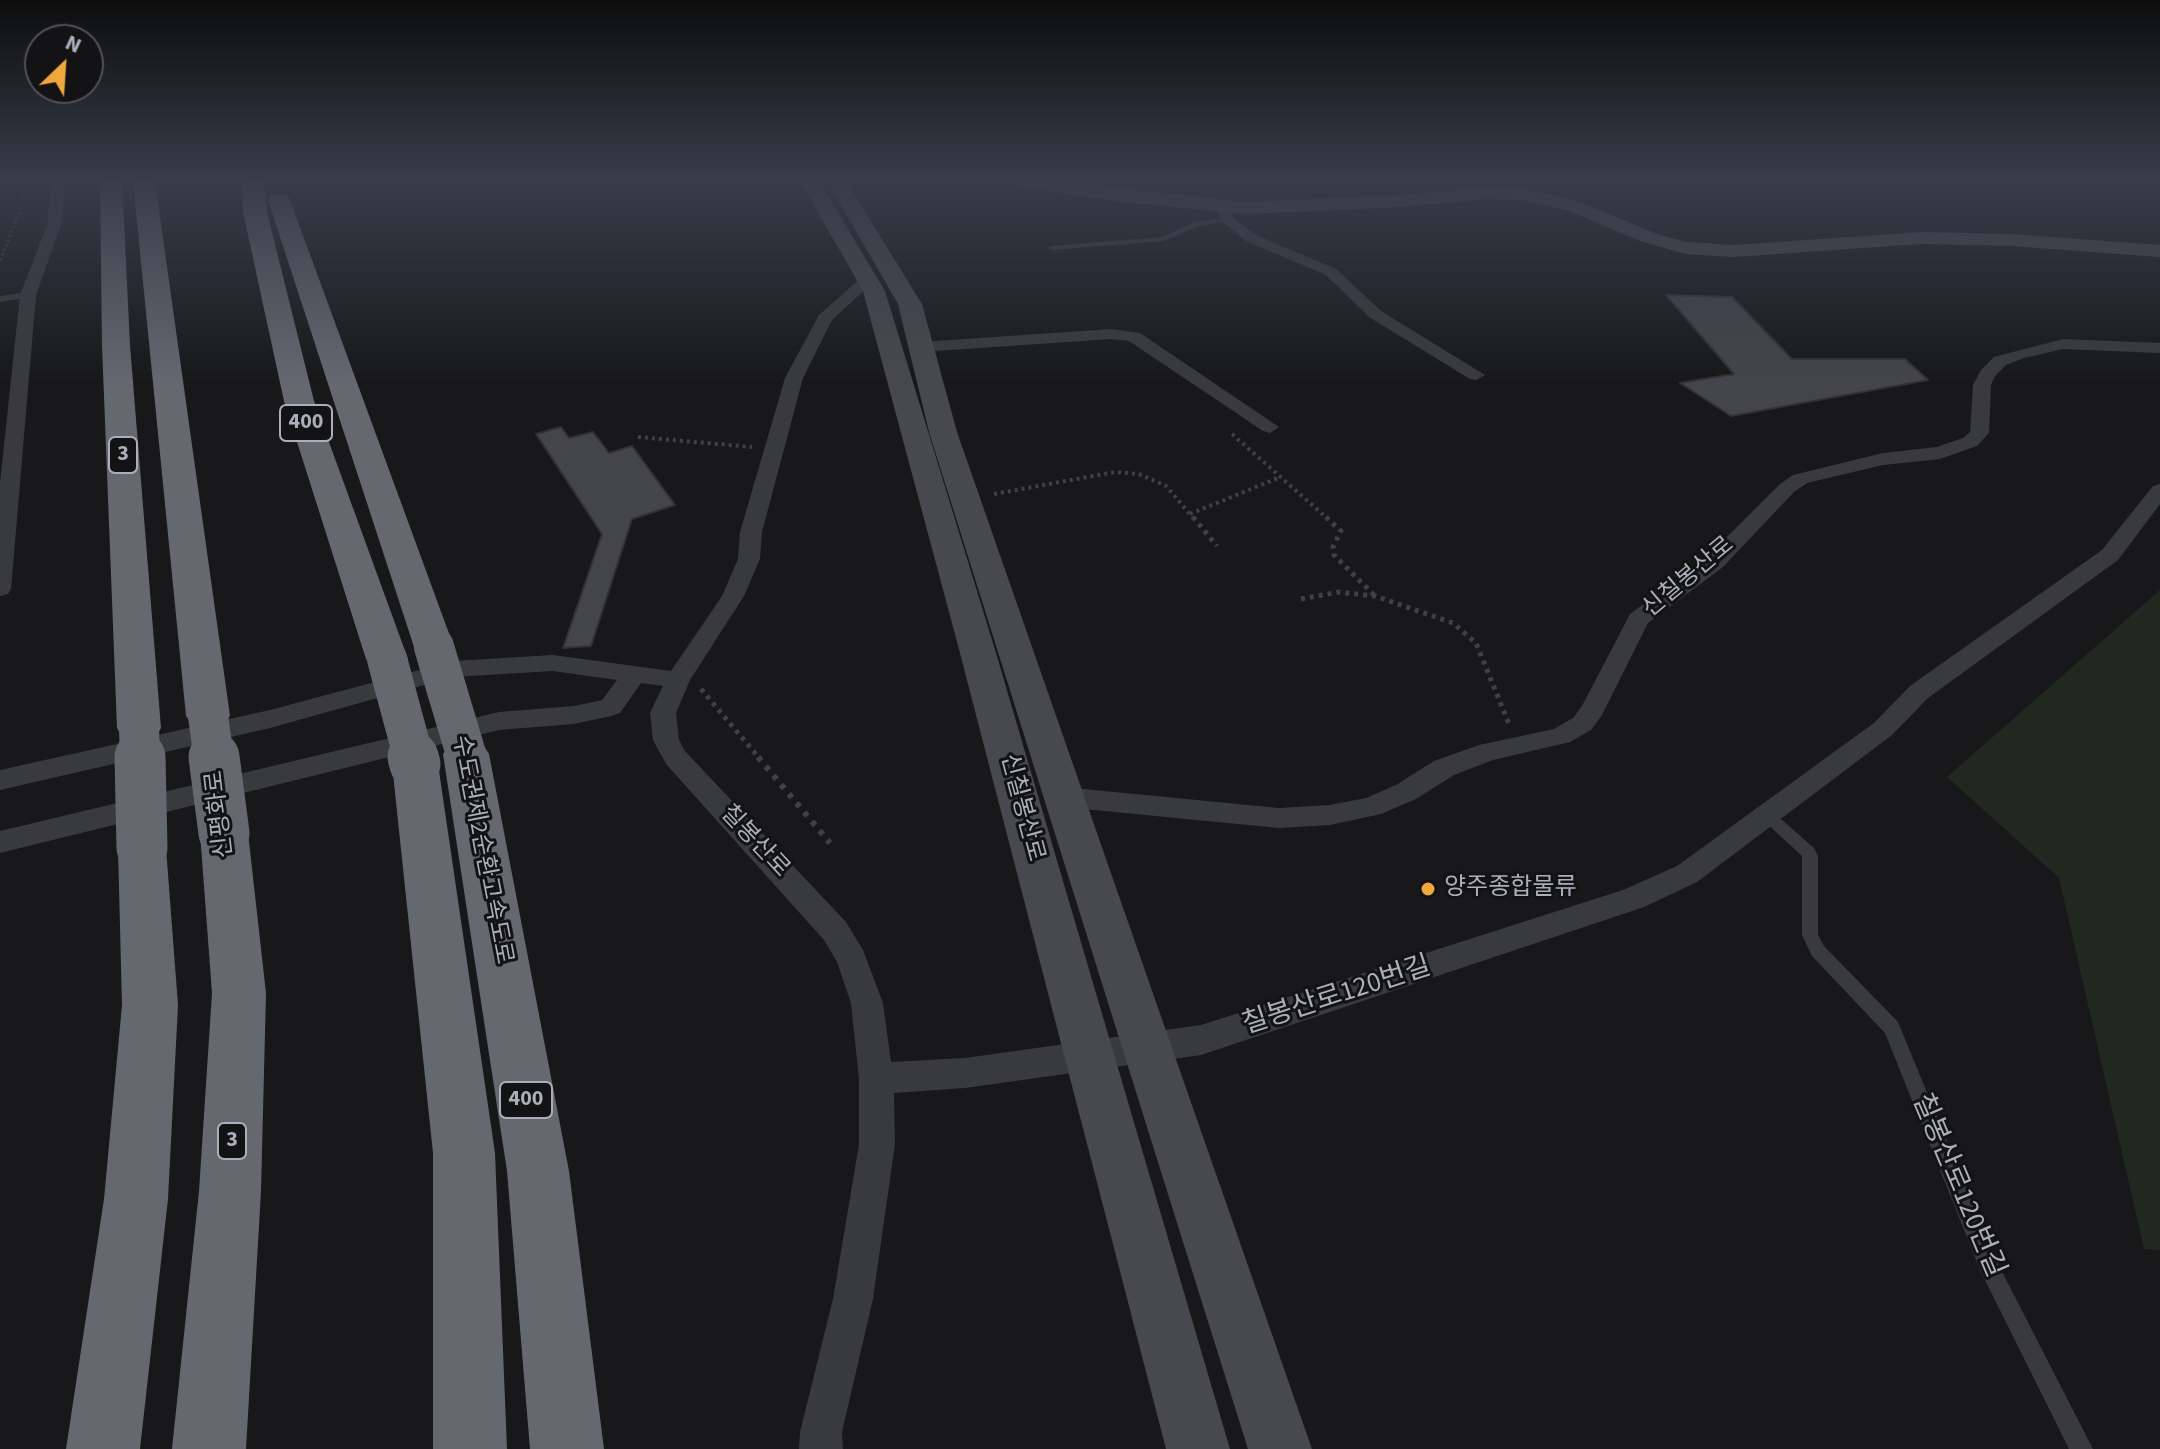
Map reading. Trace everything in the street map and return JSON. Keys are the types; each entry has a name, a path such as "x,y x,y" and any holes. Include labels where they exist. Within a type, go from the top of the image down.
{"highway":[{"name":"3","path":"103,1449 136,1199 150,1005 139,728 113,249"},
{"name":"신평화로","path":"152,249 224,833 239,993 230,1191 209,1449"},
{"name":"수도권제2순환고속도로","path":"264,249 299,401 387,659 441,759 538,1171 567,1449"},
{"name":"수도권제2순환고속도로","path":"294,249 434,647 464,1153 470,1449"}],"street":[{"path":"0,589 28,295 45,249"},
{"name":"신칠봉산로","path":"849,249 874,291 978,653 1198,1449"},
{"name":"신칠봉산로","path":"878,249 902,288 965,500 1280,1449"},
{"path":"1276,249 1331,272 1375,314 1476,375"},
{"path":"1696,249 1768,249"},
{"path":"2128,249 2160,251"},
{"name":"칠봉산로","path":"821,1449 821,1432 853,1299 877,1144 876,1079 867,1003 852,959 835,931 675,757 666,740 663,713 678,680 733,596 749,559 751,532 794,378 830,311 867,280"},
{"path":"921,347 1111,334 1134,337 1270,427"},
{"name":"신칠봉산로","path":"1063,797 1279,818 1330,815 1371,807 1406,792 1444,768 1488,752 1561,736 1582,724 1593,709 1638,619 1715,562 1787,488 1800,479 1883,459 1940,453 1970,442 1979,433 1982,385 1987,374 2000,361 2019,354 2063,344 2160,348"},
{"name":"칠봉산로120번길","path":"876,1079 965,1073 1201,1040 1633,899 1687,874 1883,729 1919,692 2110,555 2160,490"},
{"path":"0,780 270,719 453,669 553,663 678,680"},
{"path":"0,842 499,721 574,715 611,707 635,673"}],"lane":[{"path":"3,299 28,295"},
{"name":"칠봉산로120번길","path":"1767,815 1806,848 1810,856 1810,935 1818,951 1892,1028 1988,1265 2081,1449"}],"path":[{"path":"1232,434 1341,531 1333,547 1334,555 1375,596"},
{"path":"638,437 776,448"},
{"path":"965,500 1127,471 1166,486 1217,546"},
{"path":"1190,514 1278,478"},
{"path":"1301,599 1339,592 1375,596 1440,616 1467,634 1476,643 1518,746"},
{"path":"678,680 705,692 830,843"}],"shaded area":[{"path":"2160,590 2160,1250 2144,1249 2059,878 1947,777"}],"building":[{"path":"1666,295 1732,297 1792,359 1905,359 1928,380 1731,416 1680,383 1734,374"},
{"path":"561,427 569,438 593,432 609,453 632,446 675,505 632,519 591,646 563,648 602,534 536,434"}],"place":[{"name":"양주종합물류","path":"1428,889"}]}
